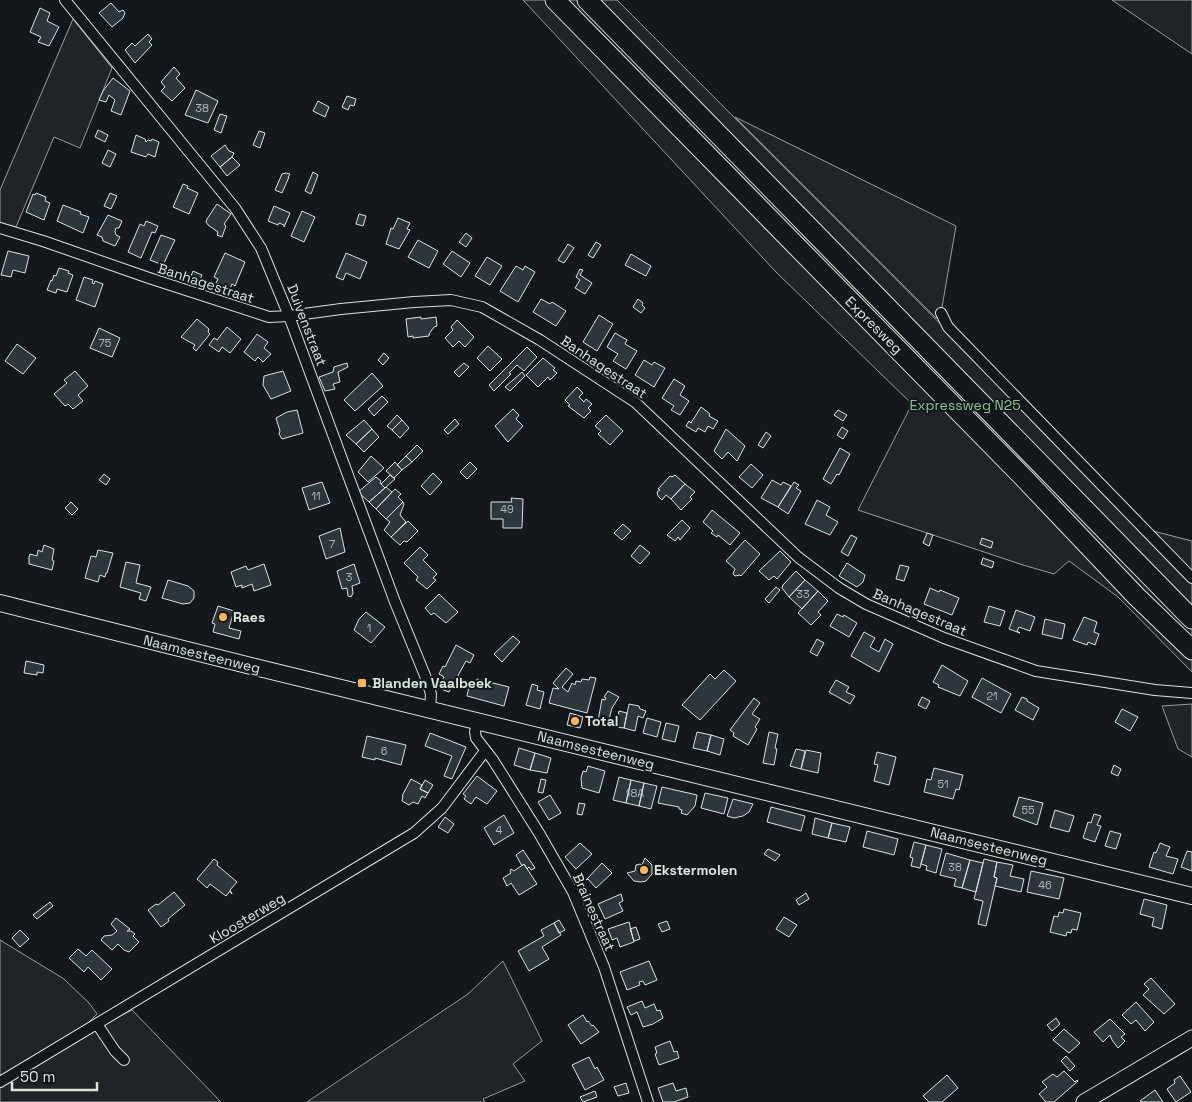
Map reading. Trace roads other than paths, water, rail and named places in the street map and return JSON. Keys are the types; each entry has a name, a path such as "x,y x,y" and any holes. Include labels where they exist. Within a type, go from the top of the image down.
{"highway":[{"name":"Expresweg","path":"556,0 1023,476 1136,596 1192,650"},
{"name":"Expresweg","path":"587,0 1192,619"}],"main road":[{"name":"Naamsesteenweg","path":"0,603 477,722 1192,896"}],"street":[{"name":"Duivenstraat","path":"65,0 235,208 261,248 289,316 395,602 426,678 431,694 430,710"},
{"name":"Banhagestraat","path":"0,228 269,317 451,300 482,307 540,340 635,402 798,556 839,588 866,604 944,638 1036,671 1155,690 1192,693"},
{"path":"941,313 948,327 1192,578"},
{"name":"Brainestraat","path":"477,722 475,735 539,833 573,892 604,967 648,1102"},
{"name":"Kloosterweg","path":"0,1082 414,833 442,808 486,751"},
{"path":"97,1024 115,1051 124,1060"},
{"path":"1084,1102 1192,1038"}],"place":[{"name":"Raes","path":"223,617"},
{"name":"Blanden Vaalbeek","path":"362,683"},
{"name":"Total","path":"575,721"},
{"name":"Ekstermolen","path":"644,870"}],"park label":[{"name":"Expressweg N25","path":"965,405"}]}
